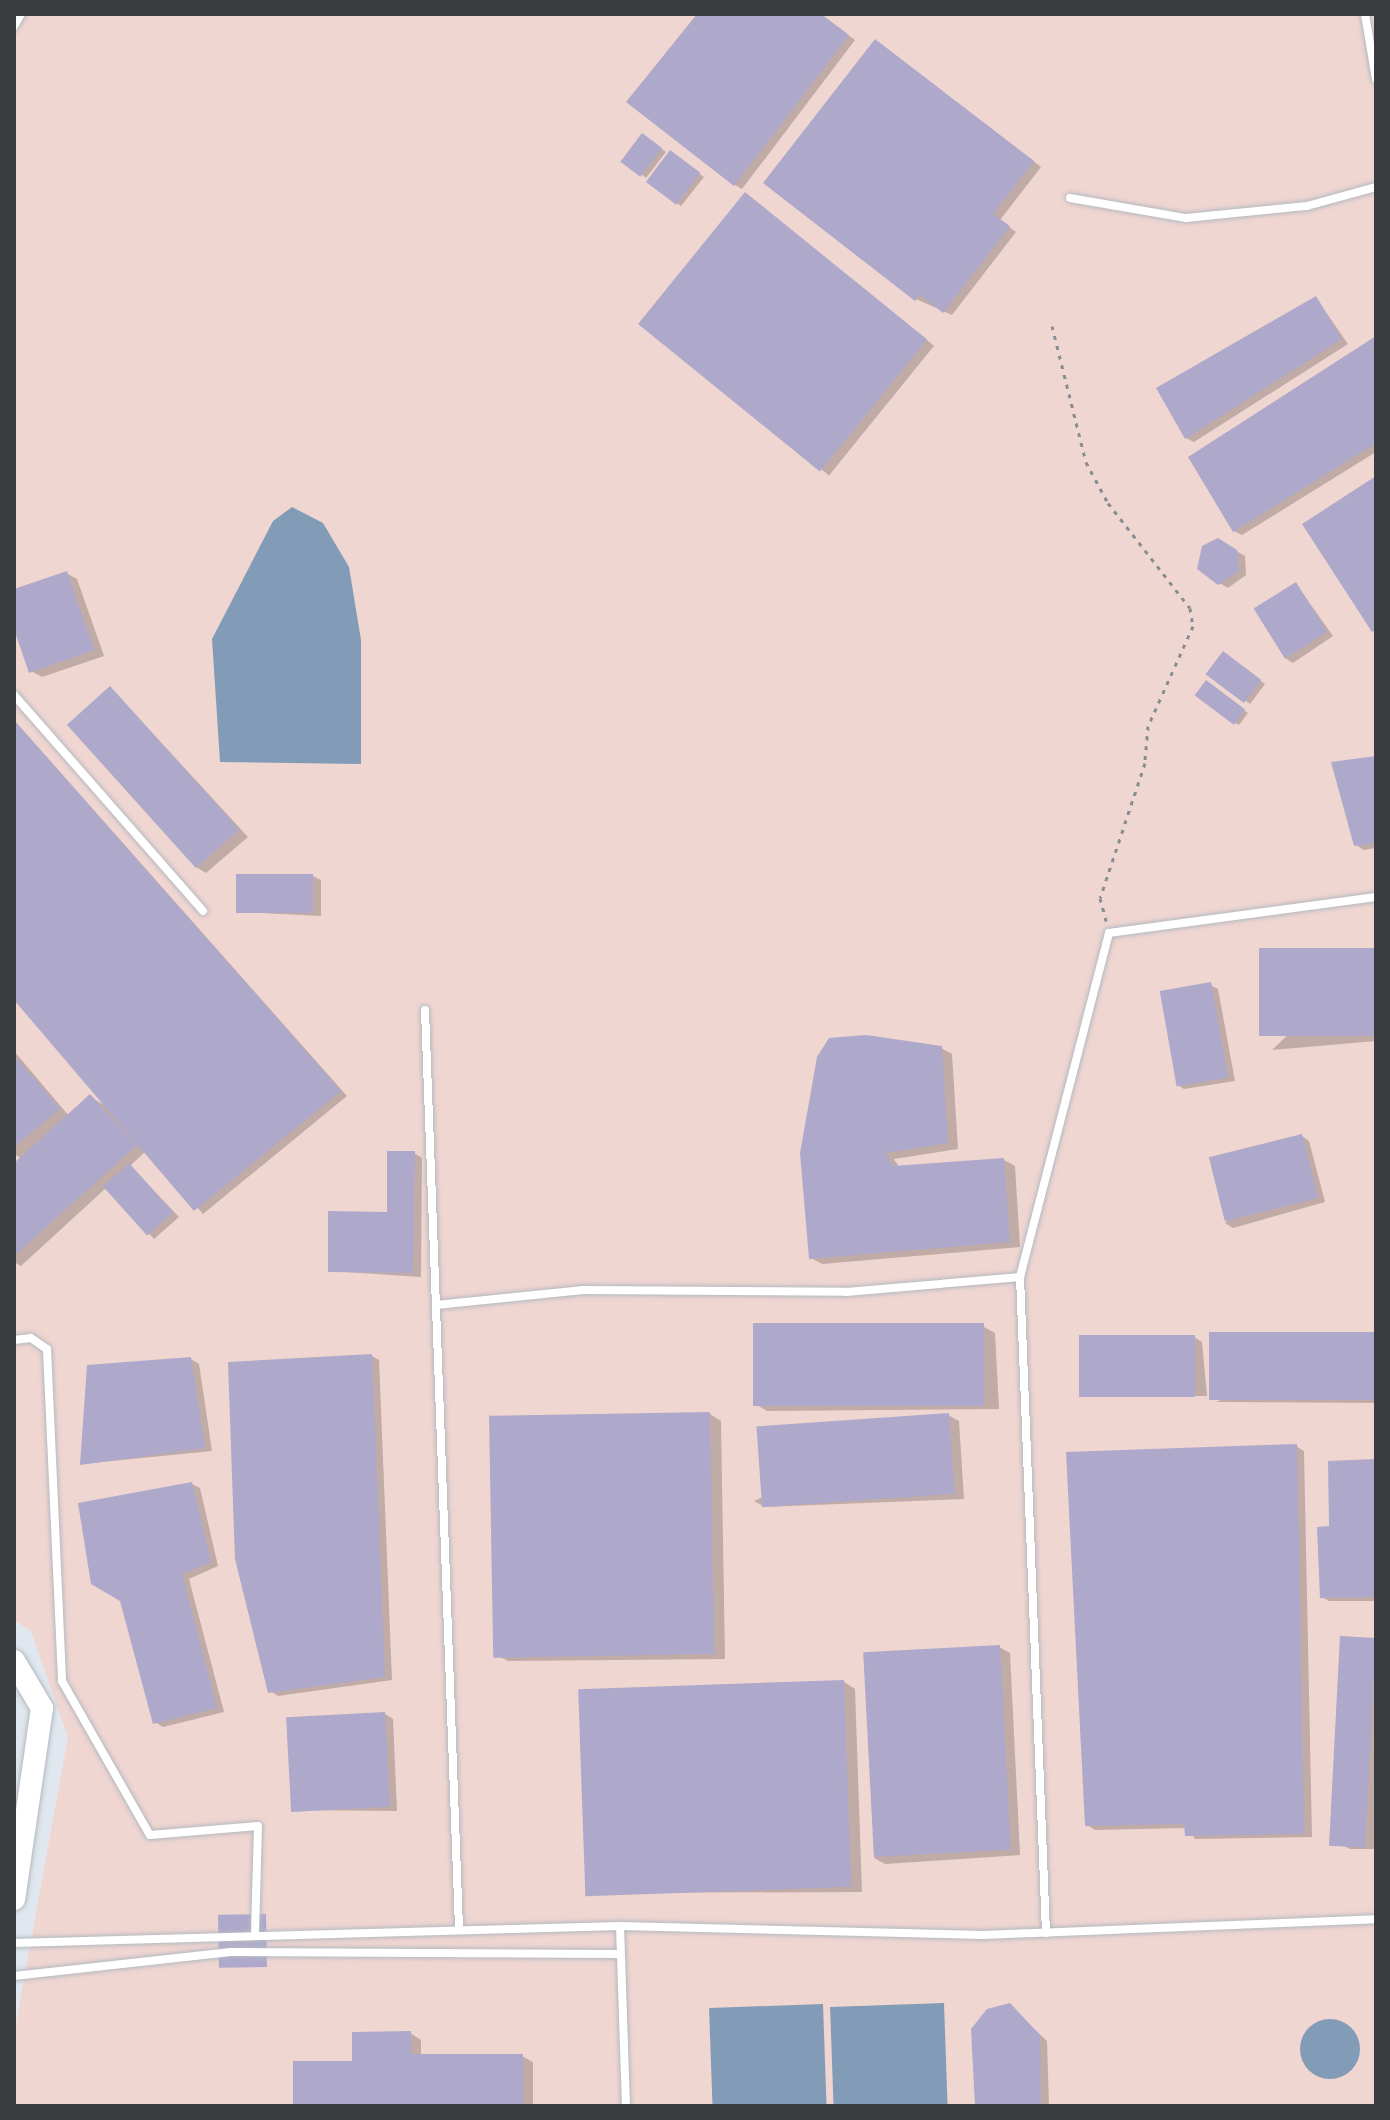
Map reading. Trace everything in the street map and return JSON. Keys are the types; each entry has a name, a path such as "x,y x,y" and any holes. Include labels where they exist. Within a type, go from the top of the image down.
{"main road":[{"path":"14,1661 42,1708 14,1899"}],"lane":[{"path":"14,26 21,14"},
{"path":"1365,14 1376,79"},
{"path":"1070,198 1186,218 1307,206 1376,187"},
{"path":"14,695 203,911"},
{"path":"1046,1933 1020,1277 1109,933 1376,897"},
{"path":"425,1010 459,1927"},
{"path":"436,1305 583,1290 846,1292 1020,1277"},
{"path":"14,1340 31,1338 47,1349 62,1681 150,1835 258,1826 255,1931"},
{"path":"14,1943 255,1931 459,1927 620,1926 1046,1933 1376,1919"},
{"path":"620,1926 626,2106"},
{"path":"14,1976 231,1952 620,1954"}],"path":[{"path":"1052,326 1086,462 1108,503 1190,608 1193,626 1153,712 1145,763 1112,852 1100,898 1109,933"}],"shaded area":[{"path":"14,14 1376,14 1376,2106 14,2106 14,2035 68,1737 31,1631 14,1620"}],"water":[{"path":"292,507 323,523 349,567 361,640 361,764 220,762 212,639 273,521"},
{"path":"944,2003 948,2106 834,2106 830,2007"},
{"path":"823,2004 827,2106 712,2106 709,2008"},
{"path":"1330,2019 1341,2021 1351,2028 1358,2038 1358,2060 1351,2070 1341,2077 1330,2079 1319,2077 1309,2070 1302,2060 1300,2049 1302,2038 1309,2028 1319,2021"}],"building":[{"path":"697,14 821,14 849,35 734,186 626,102"},
{"path":"875,39 1034,161 993,214 1010,226 943,313 920,295 915,301 763,183"},
{"path":"642,133 662,148 640,177 620,162"},
{"path":"670,150 700,173 676,205 646,182"},
{"path":"745,192 927,339 820,471 638,324"},
{"path":"1316,296 1342,339 1185,439 1156,388"},
{"path":"1376,336 1376,443 1233,532 1188,457"},
{"path":"1376,476 1376,630 1372,632 1302,524"},
{"path":"1218,538 1237,550 1239,571 1218,585 1197,569 1202,546"},
{"path":"67,571 94,650 29,673 14,629 14,589"},
{"path":"1296,582 1327,632 1285,659 1254,608"},
{"path":"1223,651 1261,680 1244,703 1206,674"},
{"path":"1206,680 1245,709 1234,725 1195,695"},
{"path":"110,686 239,829 196,868 67,725"},
{"path":"14,720 341,1091 194,1211 14,1000"},
{"path":"1376,756 1376,843 1354,846 1331,762"},
{"path":"236,874 313,874 313,913 236,913"},
{"path":"1259,948 1376,948 1376,1036 1259,1036"},
{"path":"1211,982 1228,1078 1177,1087 1160,991"},
{"path":"866,1035 942,1046 948,1143 885,1153 893,1166 1004,1158 1010,1242 809,1259 800,1153 817,1057 829,1038"},
{"path":"14,1055 60,1109 14,1147"},
{"path":"90,1094 137,1145 14,1256 14,1163"},
{"path":"1302,1134 1318,1198 1225,1221 1209,1157"},
{"path":"387,1151 415,1151 413,1273 328,1272 328,1211 387,1212"},
{"path":"129,1163 173,1212 147,1235 103,1186"},
{"path":"753,1323 984,1323 984,1406 753,1406"},
{"path":"1209,1332 1376,1332 1376,1400 1209,1400"},
{"path":"1079,1335 1195,1335 1195,1397 1079,1397"},
{"path":"372,1354 385,1677 268,1693 235,1559 228,1362"},
{"path":"191,1357 205,1448 80,1465 87,1365"},
{"path":"710,1412 714,1654 493,1658 489,1416"},
{"path":"949,1413 955,1494 762,1507 756,1426"},
{"path":"1297,1444 1304,1834 1185,1836 1184,1824 1085,1826 1066,1452"},
{"path":"1376,1459 1376,1597 1320,1598 1317,1527 1329,1526 1328,1461"},
{"path":"192,1482 211,1562 182,1574 217,1708 153,1724 120,1601 91,1584 78,1503"},
{"path":"1340,1636 1376,1638 1365,1848 1329,1846"},
{"path":"1000,1645 1011,1850 874,1857 863,1652"},
{"path":"844,1680 851,1887 585,1896 578,1689"},
{"path":"385,1712 390,1807 291,1812 286,1717"},
{"path":"266,1914 267,1967 219,1968 218,1915"},
{"path":"1010,2003 1040,2035 1041,2106 975,2106 971,2029 987,2009"},
{"path":"411,2031 411,2054 523,2054 523,2106 293,2106 293,2061 352,2061 352,2032"}]}
